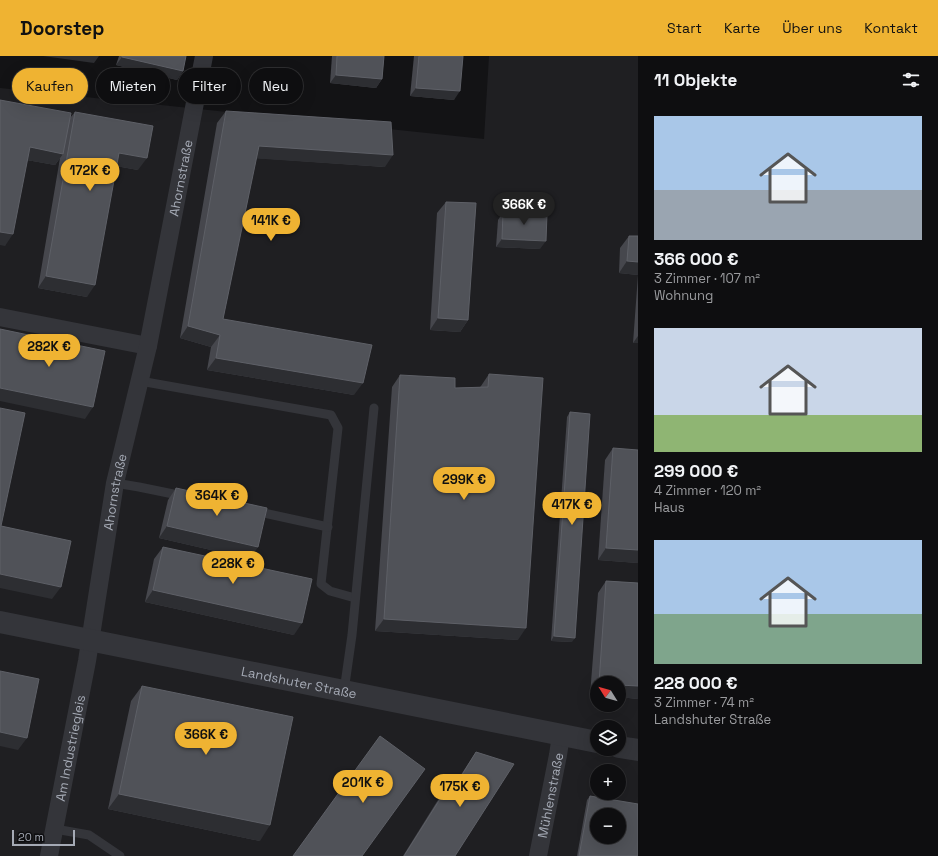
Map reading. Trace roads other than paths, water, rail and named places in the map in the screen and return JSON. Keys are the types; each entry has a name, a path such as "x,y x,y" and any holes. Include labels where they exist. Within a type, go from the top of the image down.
{"street":[{"name":"Ahornstraße","path":"90,640 115,483 148,346 204,56"},
{"path":"0,317 148,346"},
{"name":"Landshuter Straße","path":"0,622 590,741"},
{"name":"Am Industriegleis","path":"49,856 90,640"},
{"name":"Mühlenstraße","path":"538,856 558,755 560,735"},
{"path":"626,748 638,750"}],"lane":[{"path":"140,381 331,415 338,428 321,584 330,591 355,598"},
{"path":"344,692 374,408"},
{"path":"115,483 192,498"},
{"path":"245,509 328,527"},
{"path":"55,828 89,835 120,856"}]}
